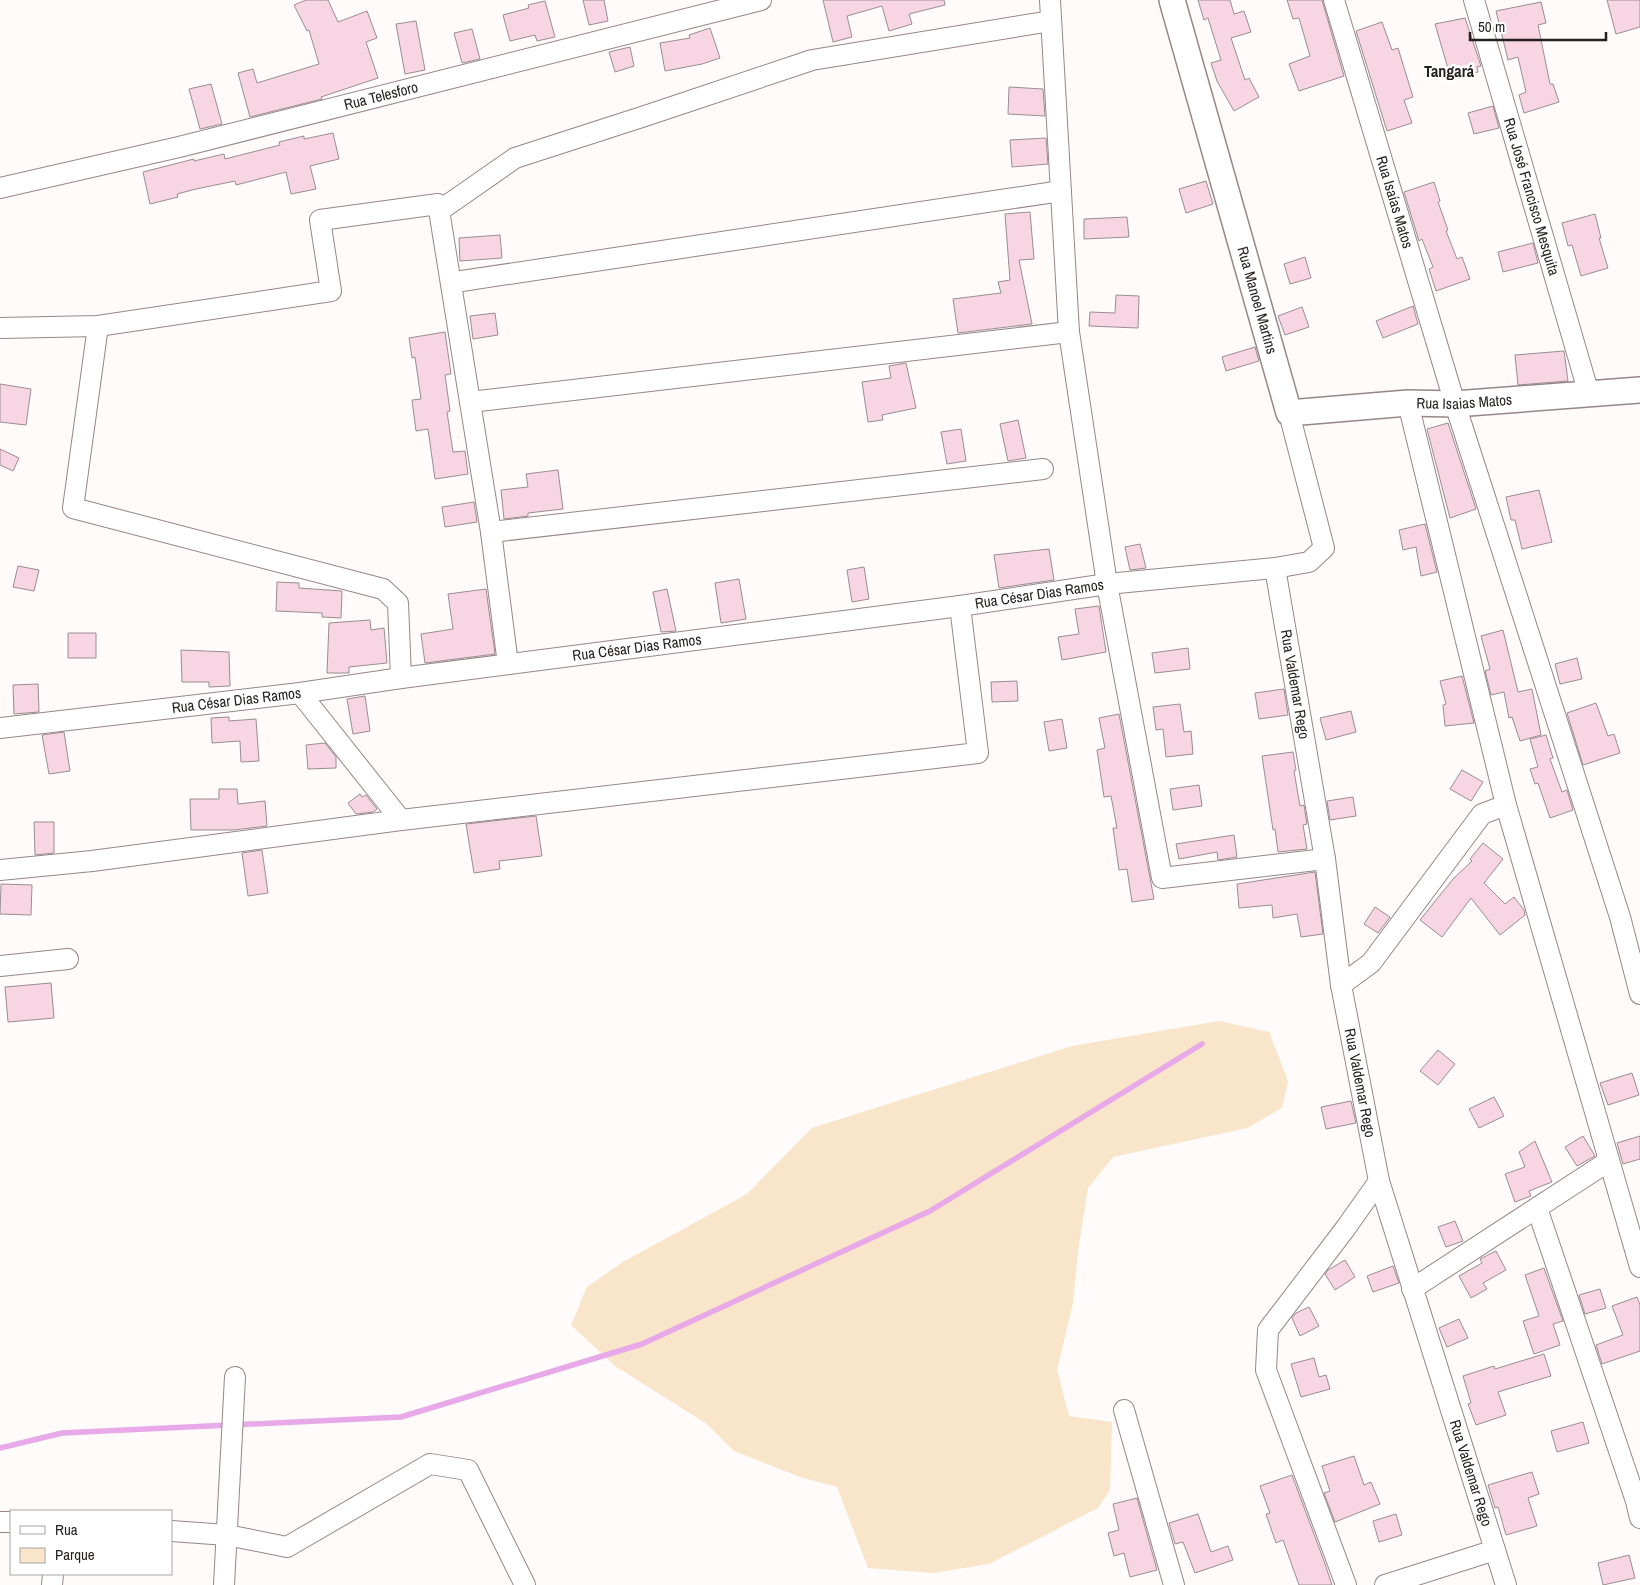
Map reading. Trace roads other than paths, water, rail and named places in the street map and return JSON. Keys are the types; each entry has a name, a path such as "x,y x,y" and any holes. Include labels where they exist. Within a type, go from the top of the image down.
{"street":[{"name":"Rua Telesforo","path":"0,188 179,147 761,0"},
{"path":"1050,0 1069,332 1107,584 1162,878 1325,859"},
{"name":"Rua Manoel Martins","path":"1172,0 1289,414 1324,548 1309,562 1275,568"},
{"name":"Rua Isaías Matos","path":"1334,0 1455,404 1620,917 1640,994"},
{"name":"Rua José Francisco Mesquita","path":"1474,0 1589,394"},
{"path":"440,211 515,158 812,60 1051,21"},
{"path":"455,282 1061,191"},
{"path":"0,328 98,326 332,291 320,220 438,204 491,532 508,664"},
{"path":"98,326 73,508 383,589 398,603 401,678"},
{"path":"470,402 1069,332"},
{"name":"Rua Isaias Matos","path":"1289,414 1408,402 1455,404 1640,390"},
{"path":"1408,402 1506,805 1640,1267"},
{"path":"491,532 1043,470"},
{"name":"Rua César Dias Ramos","path":"0,728 300,693 401,678 960,606 1107,584 1275,568"},
{"name":"Rua Valdemar Rego","path":"1275,568 1325,859 1342,985 1379,1181 1506,1585"},
{"path":"0,870 92,861 401,820 978,753 960,606"},
{"path":"300,693 401,820"},
{"path":"1342,985 1371,963 1482,814 1506,805"},
{"path":"0,966 68,959"},
{"path":"1412,1289 1609,1161"},
{"path":"1346,1585 1266,1370 1268,1330 1379,1181"},
{"path":"1537,1208 1633,1492 1640,1518"},
{"path":"224,1585 235,1377"},
{"path":"1124,1410 1174,1585"},
{"path":"172,1531 227,1535 287,1547 430,1464 468,1470 525,1585"},
{"path":"1385,1585 1495,1550"}],"waterway":[{"path":"0,1448 62,1433 401,1417 642,1344 930,1211 1202,1044"}],"district":[{"name":"Tangará","path":"1449,71"}]}
